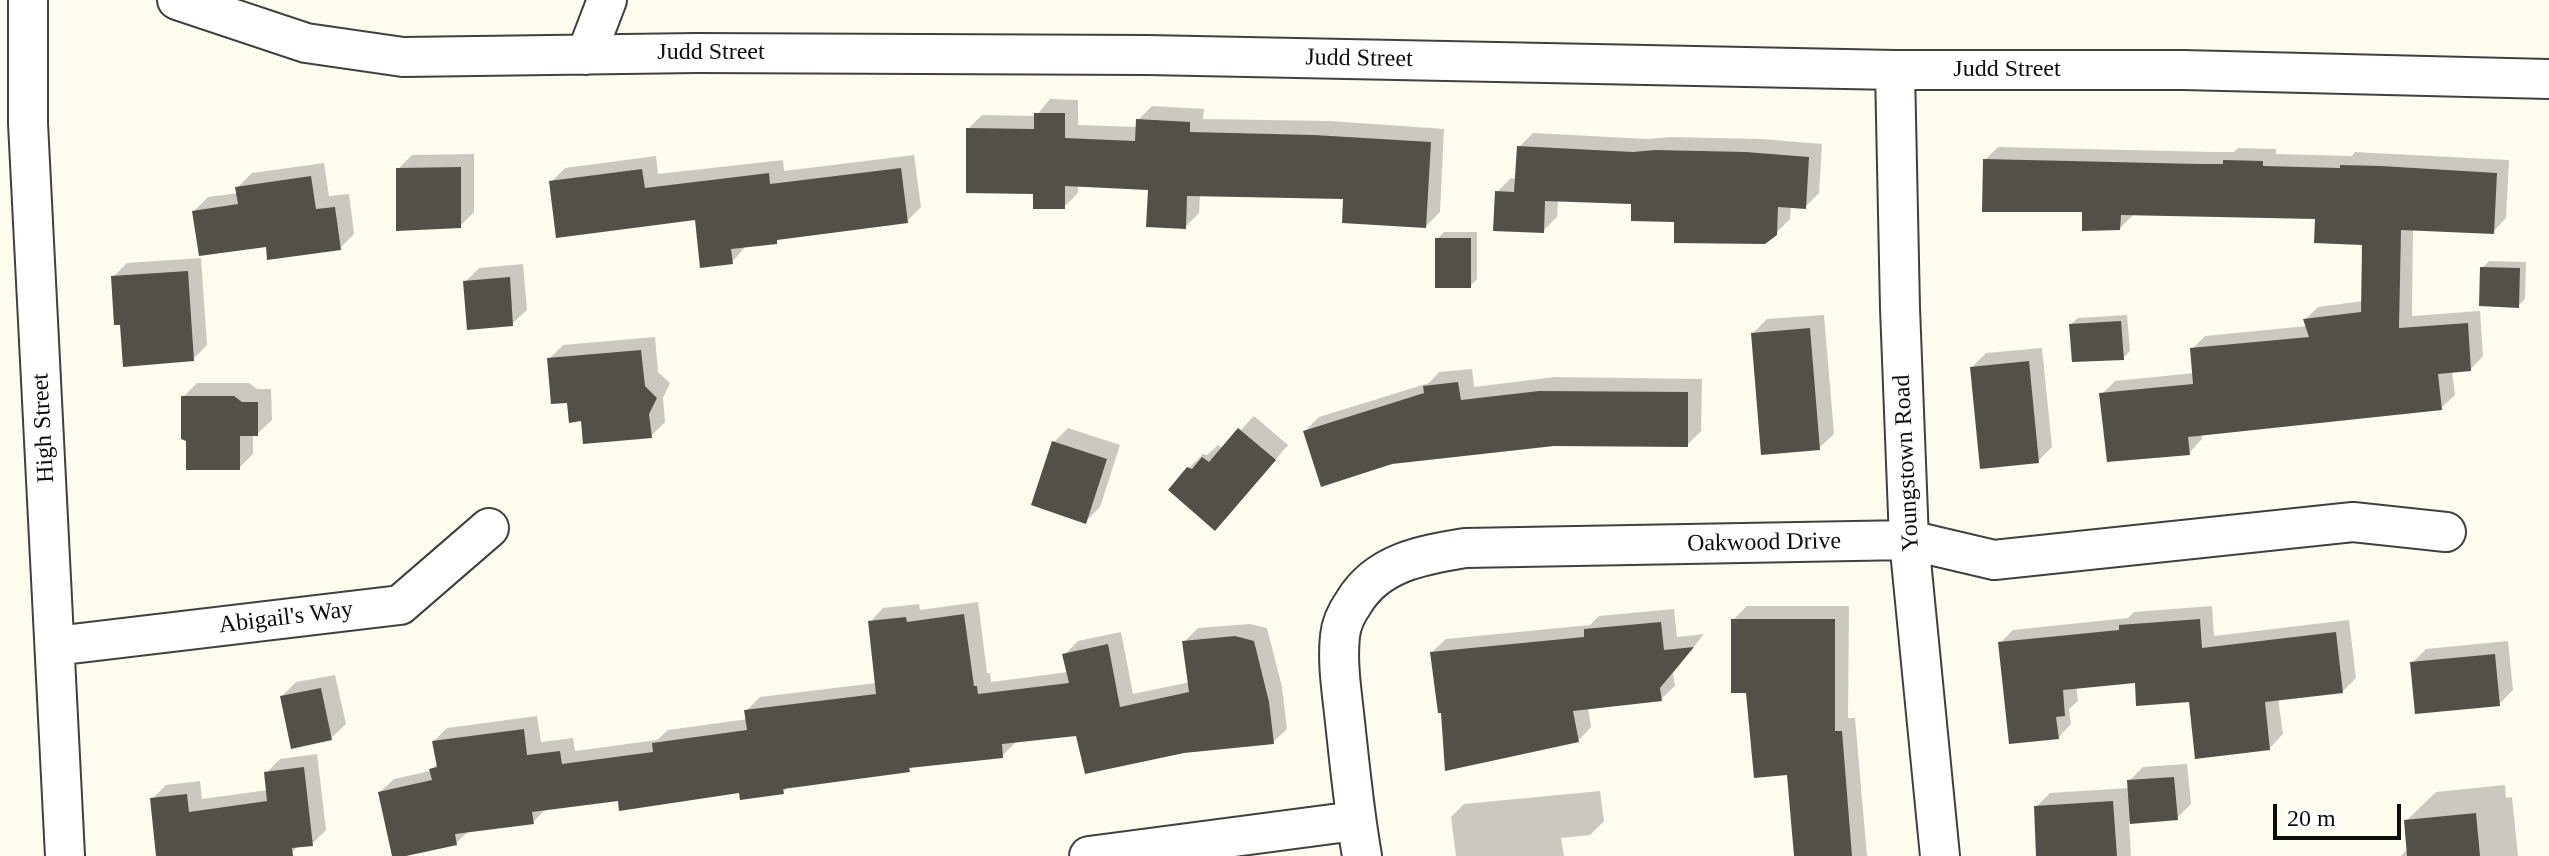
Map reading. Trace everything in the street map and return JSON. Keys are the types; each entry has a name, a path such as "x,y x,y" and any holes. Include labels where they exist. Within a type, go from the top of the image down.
{"street":[{"name":"High Street","path":"28,0 28,123 65,856"},
{"name":"Judd Street","path":"177,0 306,43 403,57 697,53 1147,55 1895,70 2183,70 2549,79"},
{"path":"586,55 607,0"},
{"name":"Youngstown Road","path":"1895,70 1909,540 1940,856"},
{"name":"Oakwood Drive","path":"1359,838 1339,665 1340,632 1347,612 1360,591 1378,575 1401,562 1465,548 1909,540 1994,560 2353,522 2446,532"},
{"name":"Abigail's Way","path":"55,646 400,605 489,528"},
{"path":"1089,856 1359,838"}],"building":[{"path":"1034,113 1065,113 1065,138 1135,141 1136,119 1190,122 1190,132 1431,142 1426,228 1342,223 1343,199 1187,196 1186,229 1146,227 1148,190 1065,186 1065,209 1033,209 1033,194 966,193 966,128 1034,129"},
{"path":"1517,146 1633,152 1746,152 1809,157 1806,209 1778,207 1777,235 1765,244 1674,243 1674,222 1631,221 1631,204 1545,201 1544,233 1493,231 1495,191 1514,192"},
{"path":"1983,159 2199,164 2223,164 2223,160 2263,161 2263,166 2381,166 2497,173 2494,234 2401,230 2399,328 2468,323 2471,371 2438,374 2442,410 2188,437 2190,455 2107,462 2099,393 2193,384 2190,348 2309,337 2303,319 2361,312 2362,245 2314,243 2315,219 2121,215 2120,230 2082,231 2082,212 1982,212"},
{"path":"461,167 461,228 396,231 396,168"},
{"path":"901,168 908,223 731,249 733,264 700,268 695,220 556,238 549,181 642,169 645,188 769,173 770,184"},
{"path":"311,176 316,209 335,207 341,250 267,260 266,247 199,256 192,211 238,204 235,187"},
{"path":"1435,238 1471,238 1471,288 1435,288"},
{"path":"2480,267 2520,268 2519,308 2479,306"},
{"path":"188,271 194,361 123,367 120,325 114,325 111,276"},
{"path":"510,277 513,326 467,330 463,281"},
{"path":"2121,321 2124,360 2072,362 2069,324"},
{"path":"1810,328 1820,450 1761,455 1751,333"},
{"path":"641,350 645,386 657,398 649,414 652,438 583,444 581,421 569,423 567,403 551,404 547,358"},
{"path":"2029,361 2039,463 1980,469 1970,367"},
{"path":"1458,382 1461,400 1539,391 1688,392 1688,447 1554,446 1392,464 1321,487 1303,431 1424,393 1423,386"},
{"path":"181,396 234,396 242,402 258,402 258,436 240,436 240,470 186,470 186,441 181,439"},
{"path":"1238,428 1276,460 1215,531 1168,490 1187,467 1192,469 1202,457 1209,462"},
{"path":"1052,441 1107,459 1086,524 1031,505"},
{"path":"964,614 974,686 977,686 978,694 1069,683 1062,654 1108,644 1120,707 1189,692 1182,641 1235,636 1254,641 1269,702 1274,744 1184,753 1085,774 1076,736 1002,744 1003,758 909,768 910,772 783,789 784,794 740,800 739,793 619,811 618,801 532,812 534,824 455,834 457,845 392,856 378,792 432,780 429,769 437,767 432,741 524,729 527,755 560,751 562,764 653,752 652,743 747,730 744,710 876,694 868,621 906,617 907,622"},
{"path":"1731,619 1835,619 1835,731 1842,731 1852,856 1794,856 1787,775 1754,778 1746,693 1731,693"},
{"path":"2200,619 2202,648 2336,632 2343,693 2265,702 2270,750 2195,759 2189,702 2136,706 2135,683 2063,690 2065,716 2056,717 2059,739 2009,744 1998,642 2119,630 2119,625"},
{"path":"1661,622 1664,650 1694,647 1660,688 1662,701 1573,711 1579,742 1445,771 1441,713 1438,713 1430,652 1584,637 1584,629"},
{"path":"2495,654 2500,706 2415,714 2410,662"},
{"path":"321,688 332,740 291,749 280,696"},
{"path":"304,767 313,846 292,848 293,856 156,856 150,798 187,794 189,812 267,801 264,772"},
{"path":"2174,777 2178,820 2130,824 2127,780"},
{"path":"2113,801 2117,856 2036,856 2034,806"},
{"path":"2476,813 2480,856 2407,856 2404,820"}]}
